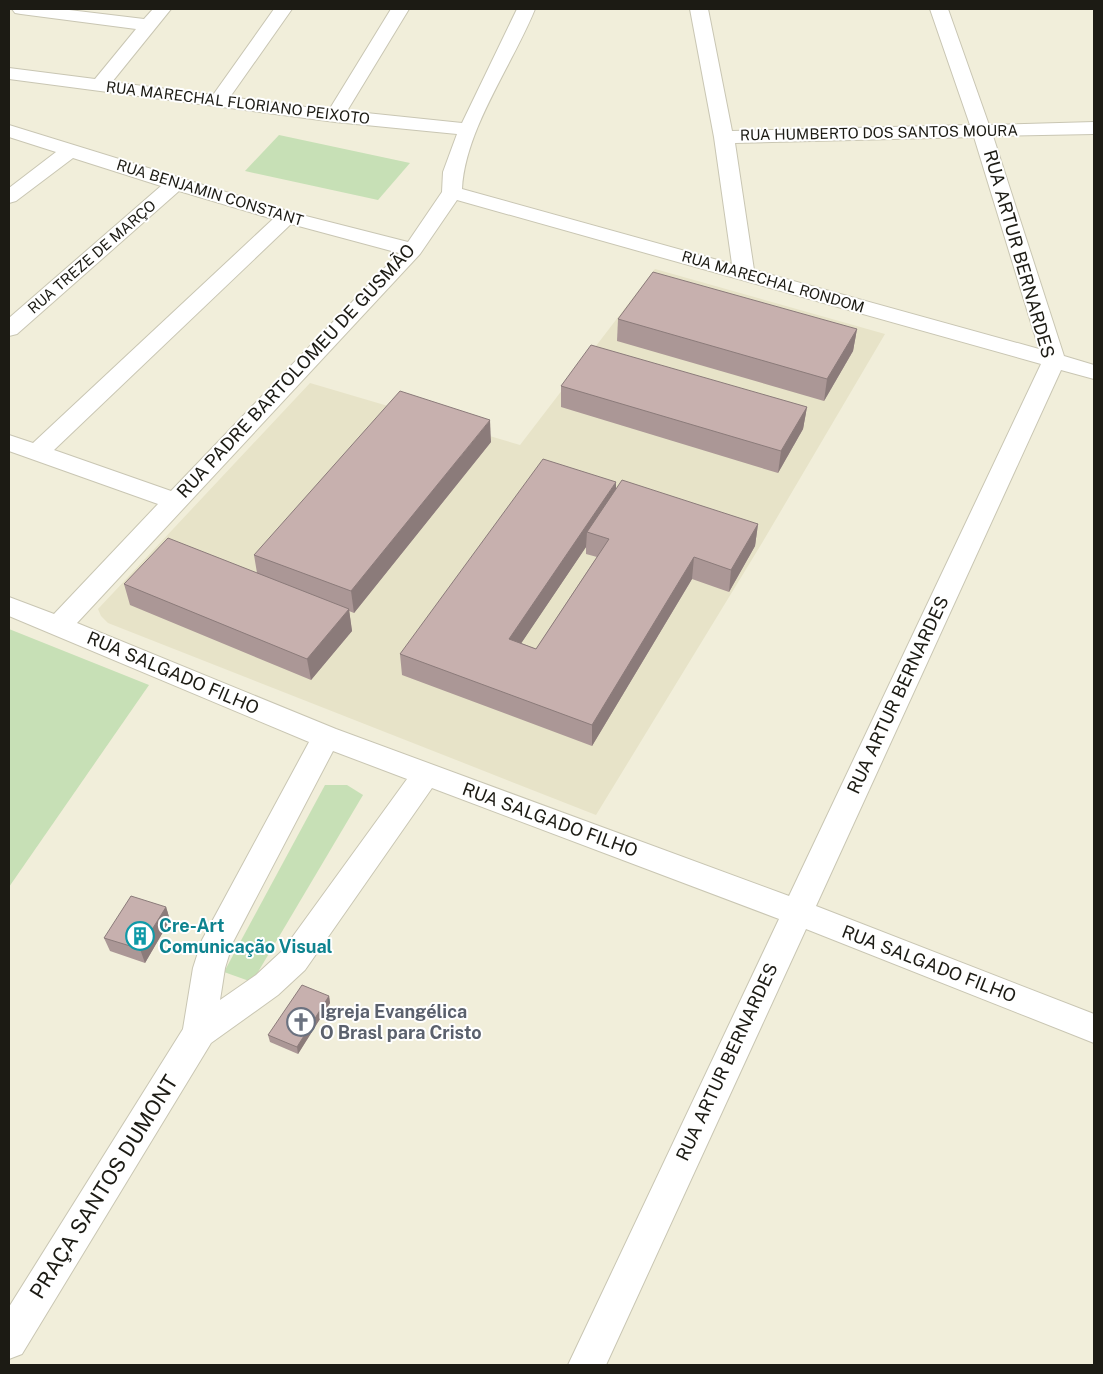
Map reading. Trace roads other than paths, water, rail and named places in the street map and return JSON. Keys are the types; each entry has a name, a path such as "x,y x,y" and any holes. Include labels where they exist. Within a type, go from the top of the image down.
{"street":[{"path":"21,9 42,10 149,25"},
{"path":"99,86 162,9"},
{"path":"218,101 283,9"},
{"path":"335,116 400,9"},
{"name":"RUA PADRE BARTOLOMEU DE GUSMÃO","path":"60,626 174,501 413,250 452,192 453,172 468,129 526,9"},
{"path":"699,9 724,137 744,274"},
{"name":"RUA ARTUR BERNARDES","path":"587,1365 796,912 1054,361 982,130 939,9"},
{"name":"RUA MARECHAL FLORIANO PEIXOTO","path":"9,74 335,116 468,129"},
{"name":"RUA HUMBERTO DOS SANTOS MOURA","path":"724,137 1094,128"},
{"name":"RUA BENJAMIN CONSTANT","path":"9,131 175,184 287,217 413,250"},
{"path":"9,197 71,150"},
{"name":"RUA TREZE DE MARÇO","path":"9,329 175,184"},
{"name":"RUA MARECHAL RONDOM","path":"452,192 1094,372"},
{"path":"36,453 287,217"},
{"path":"9,443 174,501"},
{"name":"RUA SALGADO FILHO","path":"9,606 326,737 796,912 1094,1029"},
{"name":"PRAÇA SANTOS DUMONT","path":"9,1341 199,1033 209,968 218,940 326,737"},
{"name":"PRAÇA SANTOS DUMONT","path":"199,1033 267,986 294,960 426,774"}],"place":[{"name":"Cre-Art Comunicação Visual","path":"140,936"},
{"name":"Igreja Evangélica O Brasl para Cristo","path":"301,1022"}]}
